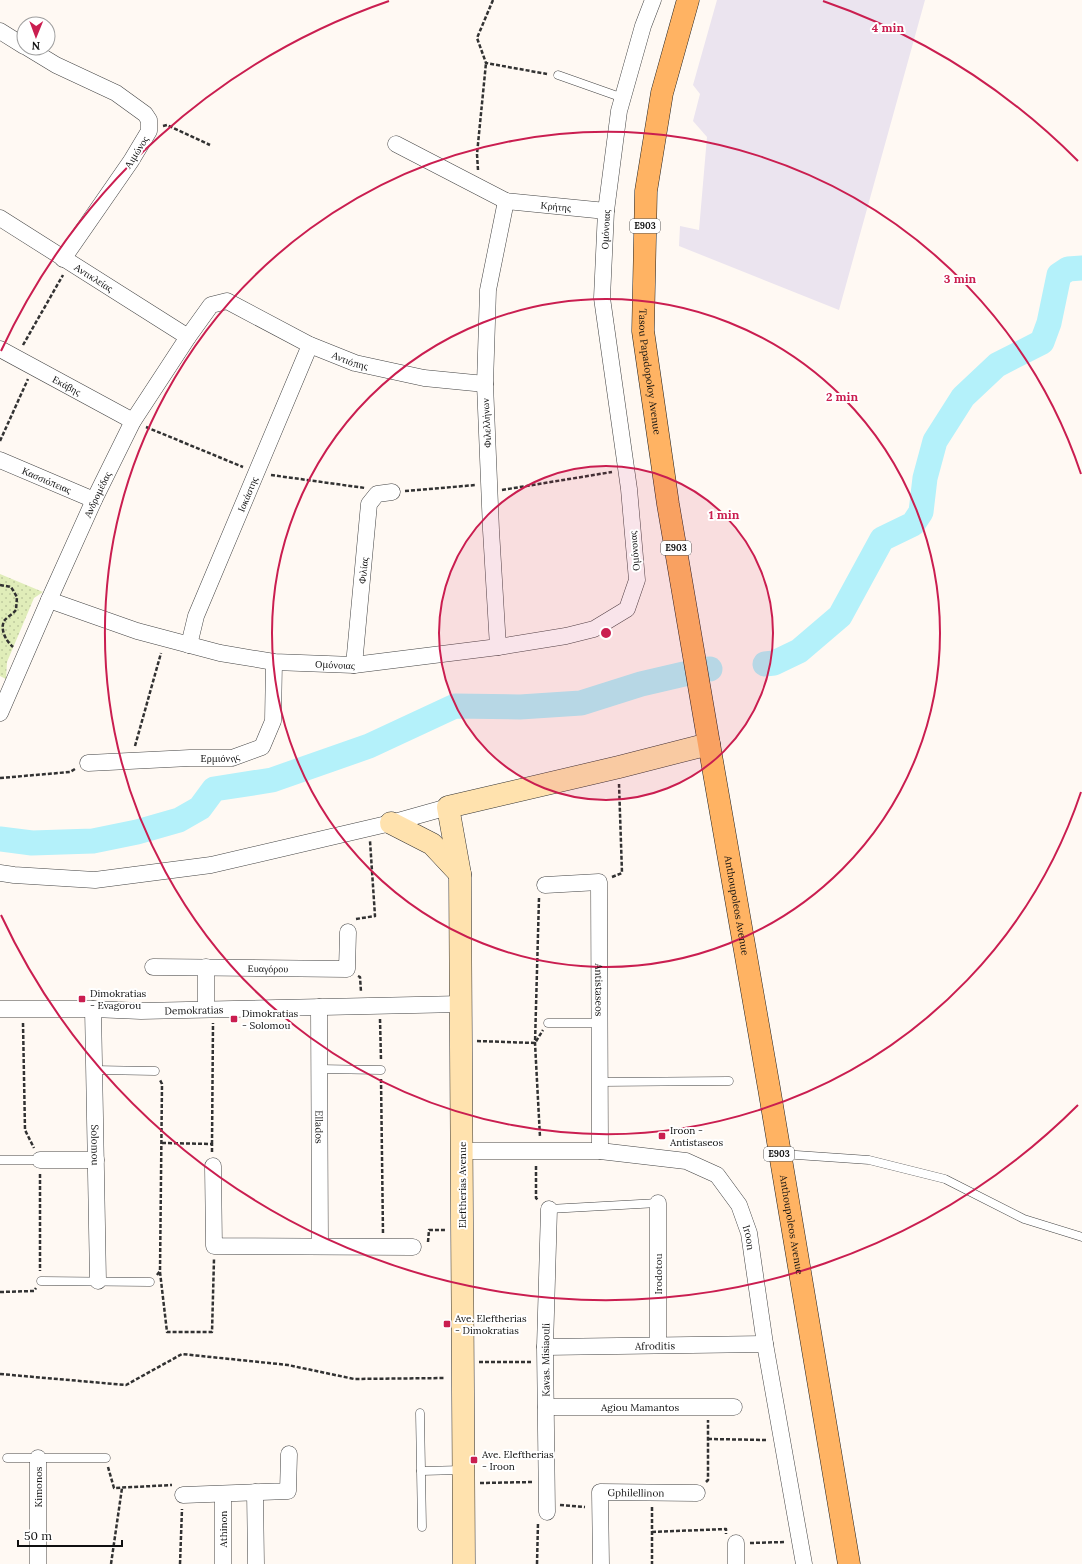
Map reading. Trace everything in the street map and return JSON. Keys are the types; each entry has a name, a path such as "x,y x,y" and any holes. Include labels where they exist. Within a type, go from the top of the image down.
{"main road":[{"name":"Tasou Papadopoloy Avenue","path":"688,0 662,93 646,191 643,331 668,504 708,744"},
{"path":"448,807 619,767 708,744"},
{"name":"Anthoupoleos Avenue","path":"708,744 848,1564"},
{"name":"Eleftherias Avenue","path":"448,807 460,874 464,1564"},
{"path":"391,823 432,844 460,874"}],"street":[{"name":"Ομόνοιας","path":"49,600 137,631 220,653 274,662 354,665 498,647 566,636 594,629 627,608 637,580 626,470 602,298 606,211 619,112 643,26 653,0"},
{"path":"0,31 16,41"},
{"name":"Αιμώνος","path":"41,56 56,65 116,93 145,114 149,120 149,128 131,161 66,261"},
{"name":"Κρήτης","path":"396,144 506,200 606,211"},
{"name":"Φιλελλήνων","path":"498,647 484,384 488,290 506,200"},
{"name":"Αντικλείας","path":"0,218 188,337"},
{"name":"Αντιόπης","path":"227,301 310,345 362,364 424,378 484,384"},
{"name":"Ανδρομέδας","path":"0,713 94,500 133,421 210,305 227,301"},
{"name":"Ιοκάστης","path":"189,645 196,616 310,345"},
{"name":"Εκάβης","path":"0,349 133,421"},
{"name":"Κασσιόπειας","path":"0,460 94,500"},
{"name":"Φιλίας","path":"354,665 369,504 377,494 392,492"},
{"name":"Ερμιόνης","path":"88,763 190,758 232,758 262,747 273,721 274,662"},
{"path":"0,873 95,880 211,865 391,823 448,807"},
{"path":"545,885 599,882"},
{"name":"Antistaseos","path":"599,882 600,1151"},
{"path":"347,969 348,932"},
{"name":"Ευαγόρου","path":"153,967 347,969"},
{"path":"206,967 209,1008"},
{"name":"Demokratias","path":"0,1009 93,1009 141,1011 209,1008 319,1008 461,1004"},
{"name":"Ellados","path":"319,1008 320,1246"},
{"name":"Solomou","path":"93,1009 98,1281"},
{"name":"Iroon","path":"461,1150 600,1151 686,1161 717,1175 739,1205 749,1233 765,1344 804,1564"},
{"path":"40,1160 96,1160"},
{"path":"213,1166 214,1246 413,1247"},
{"name":"Irodotou","path":"658,1203 658,1345"},
{"name":"Kavas. Misiaouli","path":"547,1508 545,1354 550,1209"},
{"name":"Afroditis","path":"545,1354 658,1345 765,1344"},
{"name":"Agiou Mamantos","path":"546,1407 734,1407"},
{"path":"183,1495 288,1491 289,1454"},
{"name":"Kimonos","path":"38,1458 38,1564"},
{"path":"255,1492 256,1564"},
{"name":"Gphilellinon","path":"601,1564 600,1492 697,1493"},
{"name":"Athinon","path":"222,1494 223,1564"},
{"path":"736,1543 736,1564"}],"lane":[{"path":"558,75 623,98"},
{"path":"548,1023 600,1024"},
{"path":"319,1069 381,1070"},
{"path":"94,1070 155,1071"},
{"path":"600,1082 729,1081"},
{"path":"779,1154 869,1160 945,1179 1024,1219 1082,1237"},
{"path":"0,1160 40,1160"},
{"path":"550,1209 658,1203"},
{"path":"40,1281 150,1282"},
{"path":"420,1413 422,1527"},
{"path":"7,1458 106,1458"},
{"path":"421,1471 463,1477"}],"path":[{"path":"479,187 477,154 486,63 477,38 493,0"},
{"path":"486,63 558,75"},
{"path":"149,128 167,125 210,145"},
{"path":"16,358 66,261"},
{"path":"0,441 33,367"},
{"path":"133,421 256,473 392,492 489,488 626,470"},
{"path":"0,585 11,587 15,592 18,602 16,610 4,621 1,628 4,639 11,645 26,653"},
{"path":"131,761 165,639"},
{"path":"0,778 70,772 88,763"},
{"path":"599,882 622,873 619,767"},
{"path":"348,932 353,920 375,916 369,828"},
{"path":"347,969 360,977 362,1007"},
{"path":"380,1006 383,1246"},
{"path":"209,1008 213,1166"},
{"path":"0,1292 34,1291 40,1281 40,1160 24,1130 22,1009"},
{"path":"461,1040 535,1043 548,1023"},
{"path":"155,1071 162,1084 160,1271 167,1332 212,1332 214,1246"},
{"path":"162,1143 212,1144"},
{"path":"536,1151 536,1198 550,1209"},
{"path":"413,1247 427,1247 429,1230 462,1230"},
{"path":"150,1282 160,1271"},
{"path":"0,1374 126,1384 182,1354 288,1365 354,1379 463,1370 545,1354"},
{"path":"697,1493 708,1480 707,1407"},
{"path":"708,1439 782,1440"},
{"path":"106,1458 114,1488 178,1485 183,1495 180,1564"},
{"path":"463,1477 547,1482"},
{"path":"111,1564 122,1488"},
{"path":"652,1493 652,1564"},
{"path":"537,1564 538,1513 547,1508 600,1508"},
{"path":"652,1532 726,1529 727,1543 800,1542"}],"shaded area":[{"path":"717,0 925,0 839,310 679,246 680,226 699,230 707,137 693,121 700,94 693,85"}],"green space":[{"path":"0,574 43,592 34,598 7,662 6,679 0,676"}],"waterway":[{"path":"765,664 774,663 799,651 840,616 882,539 913,524 921,512 925,478 935,441 963,397 997,365 1042,342 1049,323 1059,275 1068,269 1082,268"},
{"path":"0,839 32,843 93,841 137,832 179,820 200,808 214,789 272,780 369,746 455,706 520,707 581,703 641,684 684,674"}],"place":[{"name":"Dimokratias - Evagorou","path":"82,999"},
{"name":"Dimokratias - Solomou","path":"234,1019"},
{"name":"Iroon - Antistaseos","path":"662,1136"},
{"name":"Ave. Eleftherias - Dimokratias","path":"447,1324"},
{"name":"Ave. Eleftherias - Iroon","path":"474,1460"}]}
